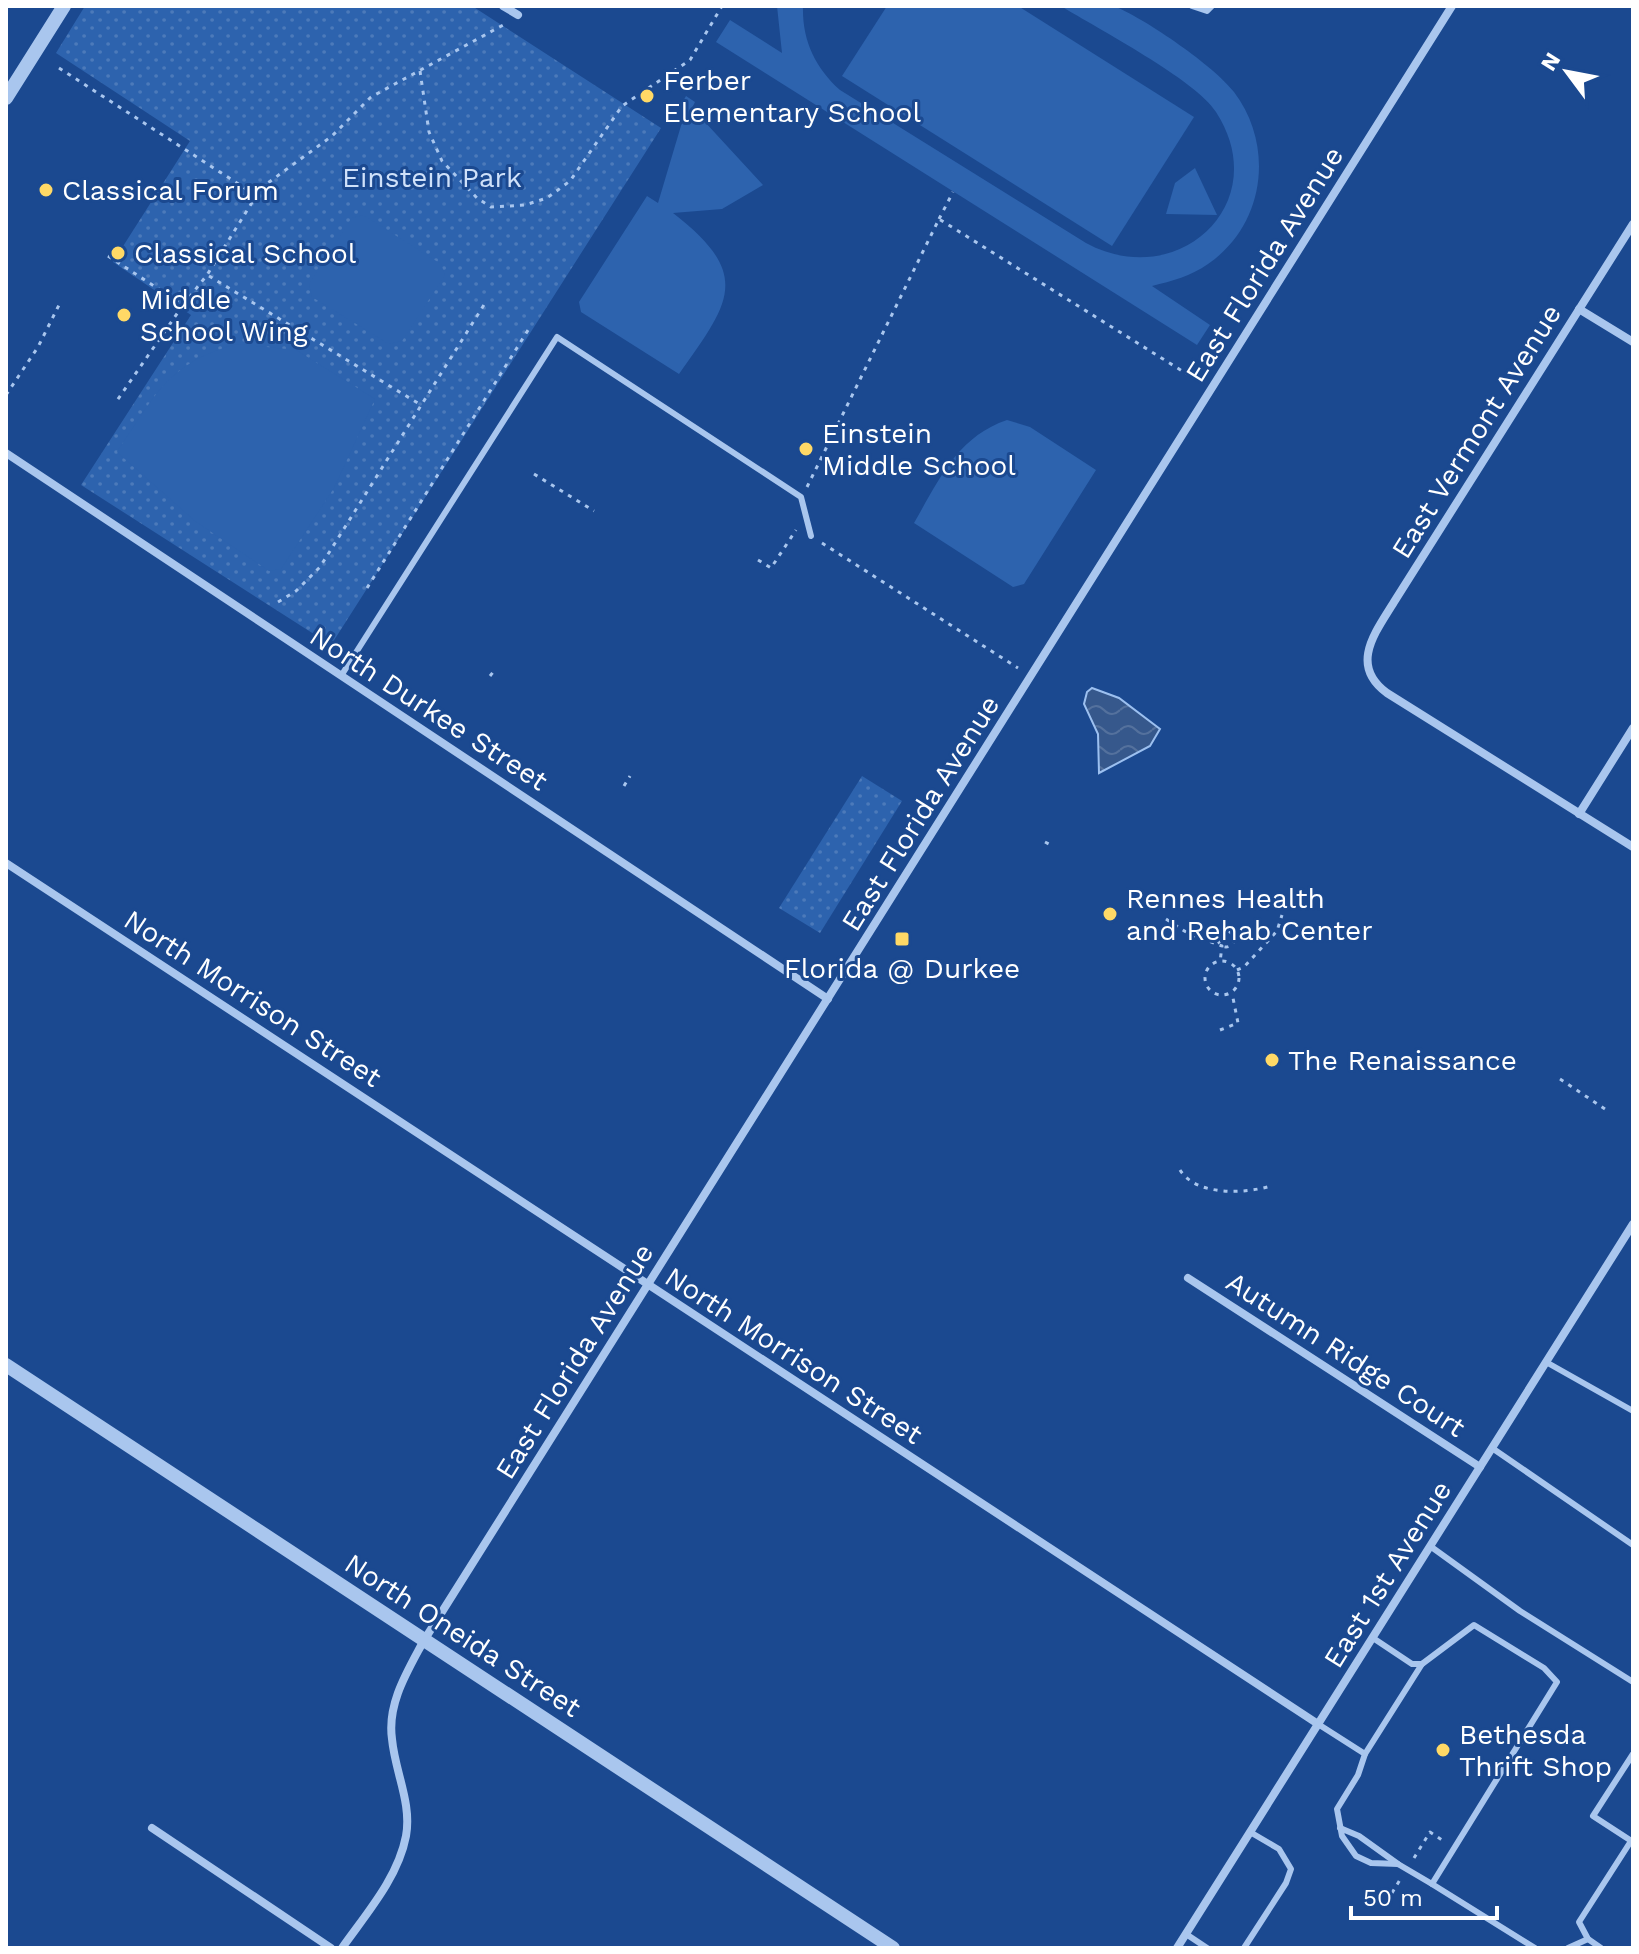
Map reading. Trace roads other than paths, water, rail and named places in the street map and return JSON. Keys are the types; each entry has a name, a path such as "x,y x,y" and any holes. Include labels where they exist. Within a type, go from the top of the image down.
{"street":[{"path":"6,98 64,6"},
{"path":"503,6 518,15"},
{"name":"East Florida Avenue","path":"342,1948 389,1878 407,1833 407,1806 391,1725 399,1691 423,1642 1452,6"},
{"name":"East Vermont Avenue","path":"1579,814 1375,685 1366,664 1370,641 1633,224"},
{"path":"1579,309 1633,342"},
{"name":"North Durkee Street","path":"6,453 828,999"},
{"path":"1633,728 1579,814 1633,847"},
{"name":"North Morrison Street","path":"6,863 646,1286 1318,1724"},
{"name":"East 1st Avenue","path":"1177,1948 1633,1224"},
{"name":"Autumn Ridge Court","path":"1188,1278 1480,1467"},
{"name":"North Oneida Street","path":"6,1365 423,1642 893,1948"},
{"path":"152,1828 331,1948"}],"lane":[{"path":"1192,6 1207,11 1212,6"},
{"path":"341,676 557,337 801,497 811,536"},
{"path":"1546,1362 1633,1411"},
{"path":"1492,1448 1633,1545"},
{"path":"1430,1546 1520,1611 1633,1682"},
{"path":"1398,1864 1371,1863 1356,1856 1339,1827 1337,1809 1358,1775 1365,1754 1422,1664 1474,1625 1544,1668 1557,1682 1432,1884"},
{"path":"1373,1638 1412,1664 1422,1664"},
{"path":"1318,1724 1365,1754"},
{"path":"1601,1948 1588,1939 1579,1922 1632,1842 1593,1816 1633,1754"},
{"path":"1339,1827 1359,1836 1407,1870 1535,1948"},
{"path":"1244,1948 1286,1883 1291,1869 1279,1849 1250,1832"},
{"path":"1186,1934 1207,1948"},
{"path":"1568,1948 1588,1939"}],"water":[{"path":"1092,688 1119,698 1160,729 1150,746 1099,773 1098,734 1084,704 1087,692"}],"place":[{"name":"Ferber Elementary School","path":"647,96"},
{"name":"Classical Forum","path":"46,190"},
{"name":"Classical School","path":"118,253"},
{"name":"Middle School Wing","path":"124,315"},
{"name":"Einstein Middle School","path":"806,449"},
{"name":"Rennes Health and Rehab Center","path":"1110,914"},
{"name":"Florida @ Durkee","path":"902,939"},
{"name":"The Renaissance","path":"1272,1060"},
{"name":"Bethesda Thrift Shop","path":"1443,1750"}],"park label":[{"name":"Einstein Park","path":"432,177"}]}
